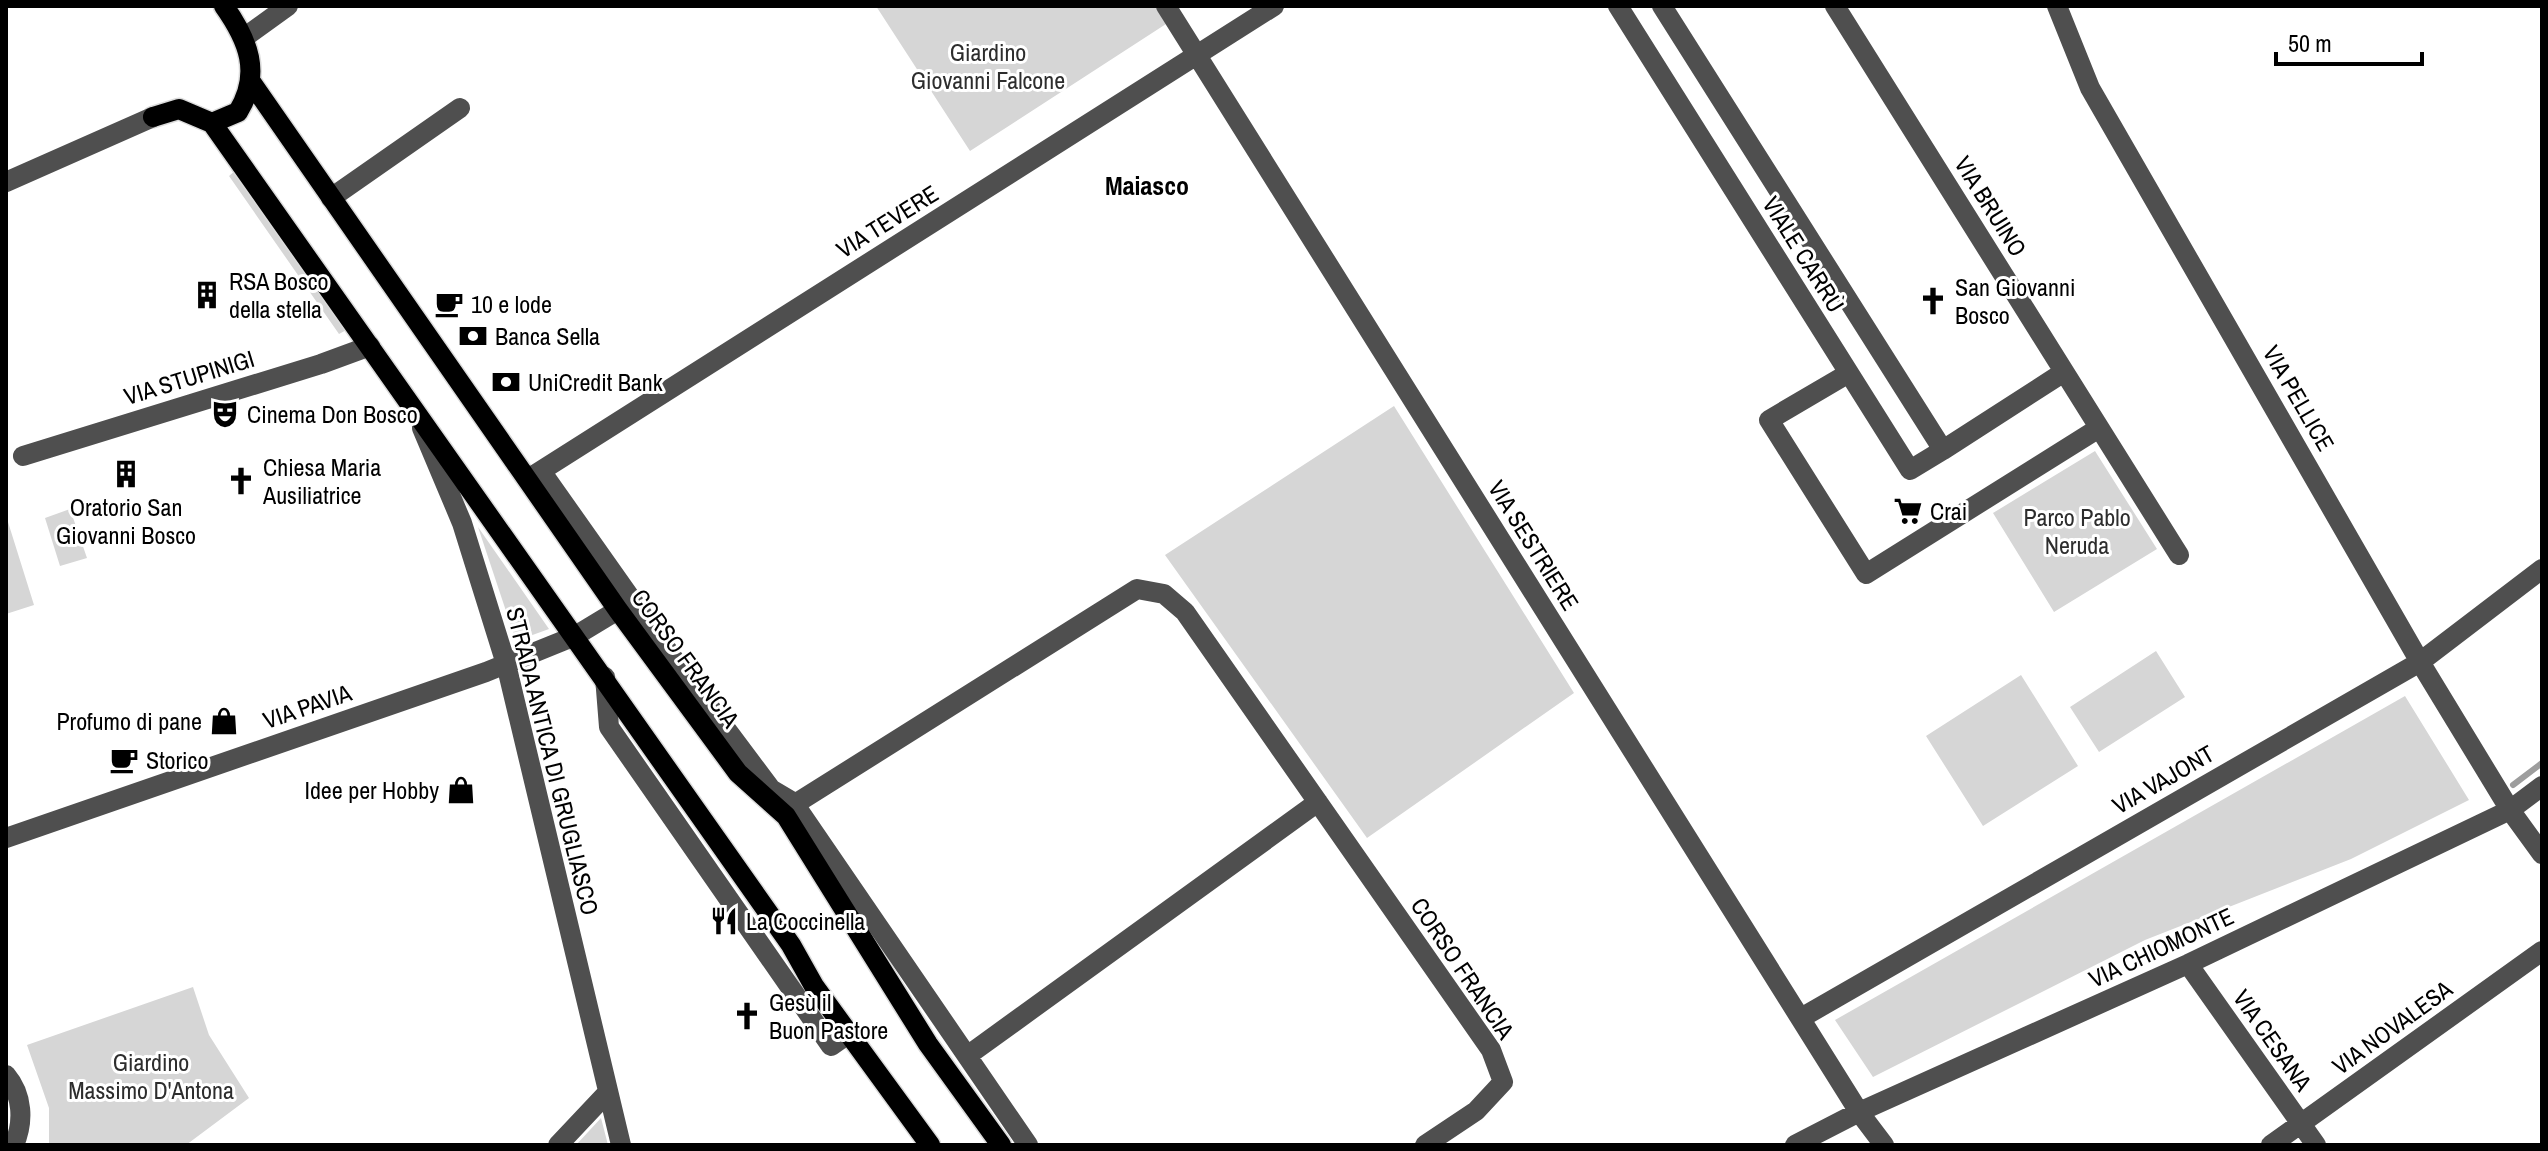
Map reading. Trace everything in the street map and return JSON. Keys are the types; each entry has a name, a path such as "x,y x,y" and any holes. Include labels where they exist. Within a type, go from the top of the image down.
{"main road":[{"path":"212,123 238,112 251,82 245,37 224,6"},
{"name":"CORSO FRANCIA","path":"251,82 331,198 534,475 618,610 738,773 786,816 928,1044 1001,1145"},
{"path":"153,117 179,109 212,123 605,677 791,945 848,1034 930,1145"}],"street":[{"path":"245,37 288,6"},
{"name":"VIA SESTRIERE","path":"1166,6 1859,1112 1884,1145"},
{"name":"VIA TEVERE","path":"534,475 1274,6"},
{"name":"VIALE CARRÙ","path":"1618,6 1910,470 2064,372"},
{"name":"VIA BRUINO","path":"1835,6 2179,555"},
{"name":"VIA PELLICE","path":"2057,6 2090,88 2420,662 2510,810 2542,854"},
{"name":"VIALE CARRÙ","path":"1634,32 1664,9 1943,450"},
{"path":"331,198 460,108"},
{"path":"6,182 153,117"},
{"name":"VIA STUPINIGI","path":"23,456 370,346"},
{"path":"1849,373 1769,420 1866,574 2099,428"},
{"name":"STRADA ANTICA DI GRUGLIASCO","path":"409,398 462,523 506,664 621,1145"},
{"name":"CORSO FRANCIA","path":"534,475 771,789 795,804 1028,1145"},
{"path":"462,523 484,510"},
{"name":"VIA VAJONT","path":"1801,1018 2420,662 2542,569"},
{"name":"CORSO FRANCIA","path":"795,804 1137,589 1164,594 1185,612 1491,1050 1503,1082 1476,1111 1425,1145"},
{"name":"VIA PAVIA","path":"6,838 506,664 575,636 618,610"},
{"name":"VIA CHIOMONTE","path":"1795,1145 1859,1112 2188,964 2510,810 2542,786"},
{"path":"967,1056 1318,802"},
{"name":"VIA NOVALESA","path":"2271,1145 2542,951"},
{"name":"VIA CESANA","path":"2188,964 2316,1145"},
{"path":"6,1075 21,1106 21,1127 14,1145"},
{"path":"558,1145 608,1092"}],"green space":[{"name":"Giardino Giovanni Falcone","path":"876,6 1155,6 1166,24 970,151"},
{"path":"236,170 350,328 339,334 229,176"},
{"path":"1394,406 1574,693 1367,838 1165,555"},
{"name":"Parco Pablo Neruda","path":"2095,451 2157,549 2054,612 1993,513"},
{"path":"70,509 87,558 60,566 45,518"},
{"path":"6,523 34,605 6,614"},
{"path":"478,527 549,629 516,641"},
{"path":"2156,651 2185,697 2099,752 2070,707"},
{"path":"2021,675 2078,766 1983,826 1926,736"},
{"path":"2405,696 2469,800 2351,859 2145,940 1873,1077 1835,1020"},
{"name":"Giardino Massimo D'Antona","path":"193,987 209,1035 249,1098 186,1145 49,1145 49,1108 27,1045"},
{"path":"601,1118 608,1145 576,1145"}],"waterway":[{"path":"2513,785 2542,763"}],"place":[{"name":"RSA Bosco della stella","path":"207,295"},
{"name":"San Giovanni Bosco","path":"1933,301"},
{"name":"10 e lode","path":"449,304"},
{"name":"Banca Sella","path":"473,336"},
{"name":"UniCredit Bank","path":"506,382"},
{"name":"Cinema Don Bosco","path":"225,414"},
{"name":"Oratorio San Giovanni Bosco","path":"126,474"},
{"name":"Chiesa Maria Ausiliatrice","path":"241,481"},
{"name":"Crai","path":"1908,511"},
{"name":"Profumo di pane","path":"224,721"},
{"name":"Storico","path":"124,760"},
{"name":"Idee per Hobby","path":"461,790"},
{"name":"La Coccinella","path":"724,921"},
{"name":"Gesù il Buon Pastore","path":"747,1016"}],"district":[{"name":"Maiasco","path":"1147,185"}]}
